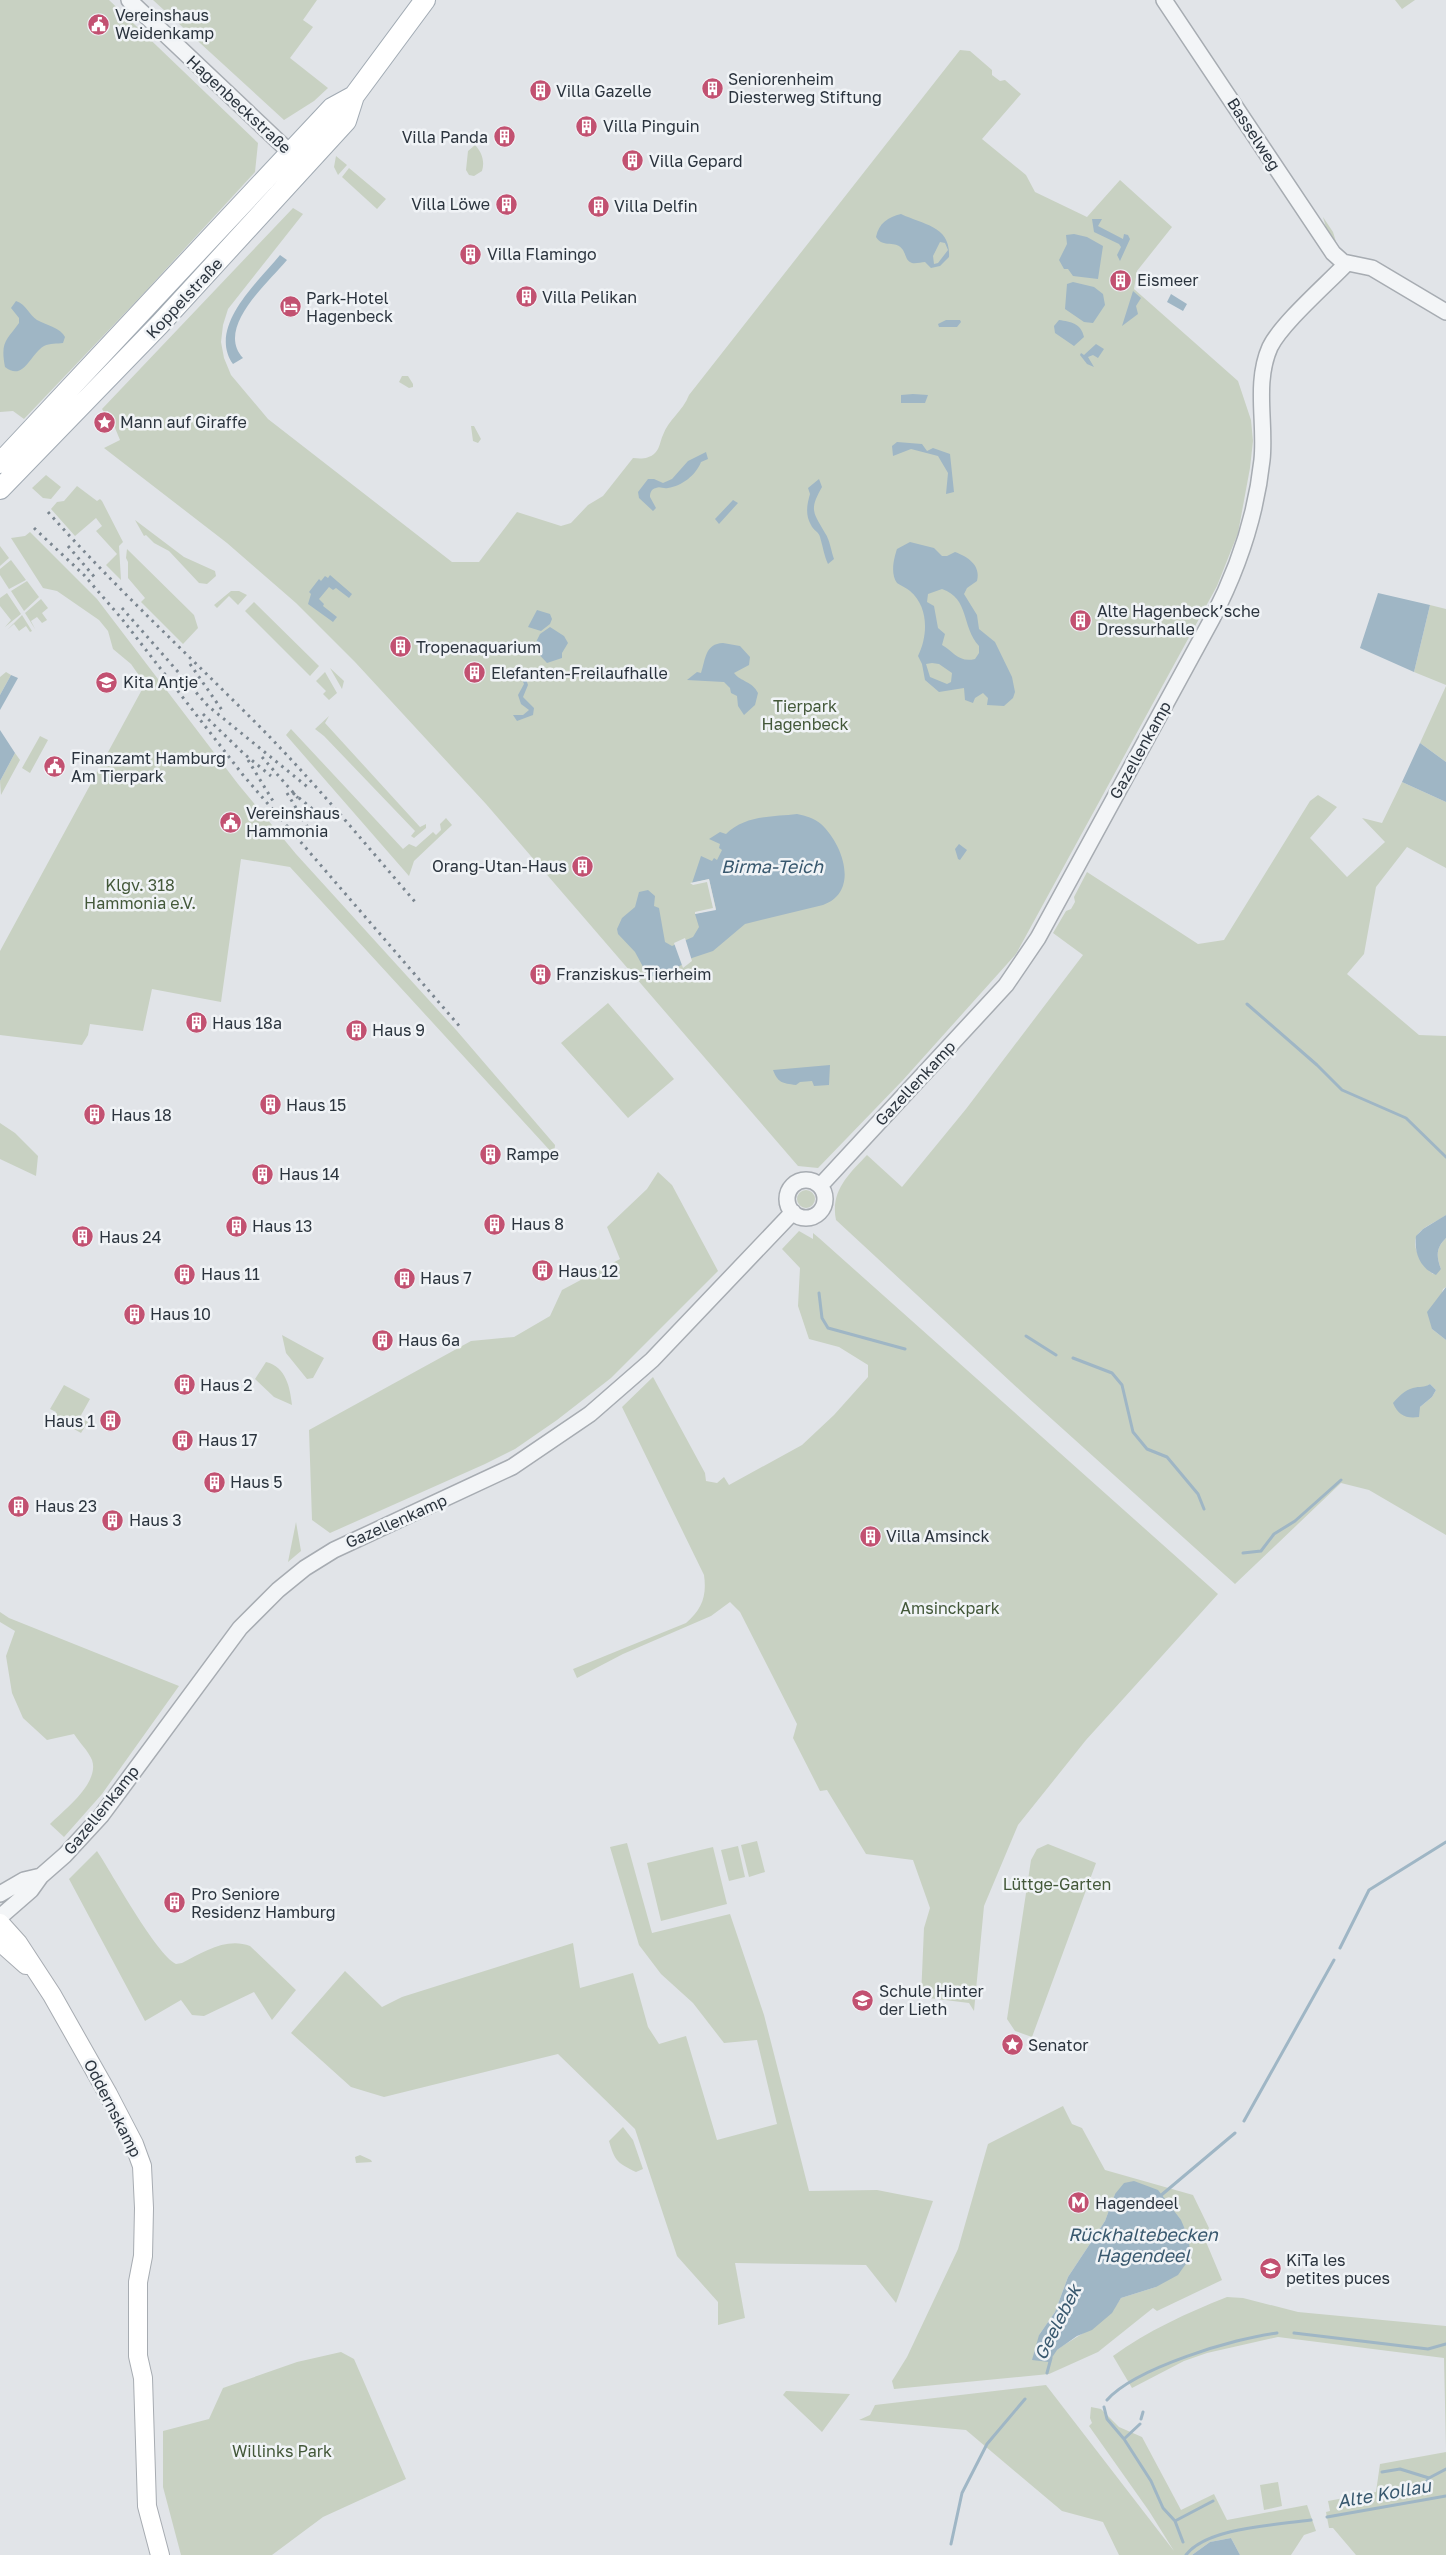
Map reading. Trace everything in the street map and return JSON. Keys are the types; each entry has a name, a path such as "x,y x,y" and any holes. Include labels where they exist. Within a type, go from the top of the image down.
{"main road":[{"name":"Koppelstraße","path":"0,489 153,331 306,167 346,121 354,96 425,0"},
{"name":"Koppelstraße","path":"0,463 332,108 354,96"},
{"name":"Oddernskamp","path":"0,1923 18,1943 52,1994 89,2060 140,2161 144,2187 143,2256 147,2281 138,2356 143,2378 148,2506 160,2555"},
{"name":"Oddernskamp","path":"0,1942 37,1974"}],"street":[{"name":"Hagenbeckstraße","path":"129,0 306,167"},
{"name":"Basselweg","path":"1164,0 1325,242 1338,259 1347,263"},
{"path":"1347,263 1372,268 1446,312"},
{"name":"Gazellenkamp","path":"820,1186 1006,985 1038,938 1208,626 1236,568 1254,508 1262,460 1261,383 1271,347 1282,330 1347,263"},
{"path":"807,1180 820,1186 825,1199 819,1212 806,1217 793,1212 788,1198 794,1185 807,1180"},
{"name":"Gazellenkamp","path":"0,1917 31,1890 41,1876 74,1847 101,1816 240,1628 278,1590 305,1568 334,1550 512,1467 590,1414 652,1360 793,1212"},
{"name":"Gazellenkamp","path":"0,1894 24,1880 41,1876"}],"green space":[{"path":"0,0 109,0 258,143 255,172 143,294 24,419 13,411 0,412"},
{"path":"153,0 317,0 303,20 313,27 290,58 328,88 314,101 284,120"},
{"path":"1395,0 1415,0 1402,9"},
{"name":"Tierpark Hagenbeck","path":"960,50 970,51 992,70 992,75 1000,81 1005,80 1021,94 982,139 1026,175 1035,192 1087,217 1120,180 1172,227 1137,271 1134,289 1238,381 1251,420 1253,441 1250,468 1238,533 1217,586 1016,954 903,1080 818,1168 798,1166 486,804 355,662 296,603 227,543 104,448 120,440 108,411 104,412 102,409 293,208 303,214 228,309 223,325 221,342 224,358 231,375 268,419 452,562 479,562 517,512 561,526 571,523 588,505 603,496 633,458 645,458 655,453 665,430 689,395"},
{"path":"475,145 481,154 483,164 482,171 474,176 469,175 466,170 468,151"},
{"path":"336,156 347,165 338,175 334,167"},
{"path":"349,168 386,199 377,209 342,177"},
{"path":"1323,217 1333,232 1337,245 1327,231"},
{"path":"402,376 408,376 413,387 409,388 399,382"},
{"path":"471,426 474,426 481,439 478,443 473,441"},
{"path":"46,475 61,487 51,499 43,498 32,488"},
{"path":"77,486 97,501 100,499 102,501 123,542 119,546 121,580 106,565 117,554 96,531 102,526 96,518 75,536 51,509 57,502 64,501"},
{"path":"135,520 184,557 215,571 216,576 207,584 199,583 169,551 154,543 146,535 144,536"},
{"name":"Klgv. 318 Hammonia e.V.","path":"30,532 97,599 238,784 296,854 457,1031 555,1145 554,1155 290,867 241,859 221,1002 152,989 143,1031 90,1024 88,1035 82,1045 0,1035 0,951 145,684 131,664 113,649 108,631 99,620 57,591 43,588 11,538 25,536"},
{"path":"0,546 9,558 0,566"},
{"path":"127,549 194,615 198,628 183,644 141,602 145,598 128,578"},
{"path":"11,560 26,580 9,589 0,575 0,569"},
{"path":"27,581 39,597 24,611 11,591"},
{"path":"231,591 239,591 247,595 238,605 229,596 217,608 214,605"},
{"path":"7,593 21,614 5,627 11,620 0,606 0,598"},
{"path":"41,599 48,608 42,613 47,620 42,623 37,617 31,621 35,629 25,613"},
{"path":"254,602 319,666 310,676 245,611"},
{"path":"1430,605 1446,609 1446,685 1414,672"},
{"path":"22,615 32,631 30,632 26,626 19,631 14,624 7,630"},
{"path":"330,668 344,681 342,689"},
{"path":"6,672 11,675 0,695 0,677"},
{"path":"325,672 337,693 329,700 323,694 326,691 316,681"},
{"path":"1446,686 1446,762 1420,743"},
{"path":"329,716 325,723 420,827 426,824 426,828 414,838 411,836 415,831 324,736 315,729"},
{"path":"291,729 403,849 409,844 416,847 433,832 436,835 441,830 440,824 446,818 452,825 414,861 409,876 286,735"},
{"path":"40,736 48,740 30,773 22,768"},
{"path":"15,753 20,760 1,795 0,781"},
{"path":"1402,782 1446,802 1446,868 1407,847 1376,887 1364,954 1347,974 1419,1035 1446,1036 1446,1215 1423,1229 1416,1238 1415,1245 1421,1262 1433,1274 1441,1269 1438,1252 1440,1245 1446,1238 1446,1287 1443,1289 1432,1329 1446,1340 1446,1535 1369,1490 1341,1483 1235,1584 1024,1394 836,1220 836,1200 838,1192 848,1176 867,1155 902,1187 966,1109 1083,955 1053,933 1066,911 1071,909 1075,902 1074,897 1087,872 1198,944 1224,940 1310,801 1318,795 1337,807 1310,838 1347,877 1385,842 1362,818 1382,823","holes":["1430,1384 1436,1390 1432,1397 1420,1407 1414,1388 1424,1388"]},
{"path":"608,1003 674,1079 628,1118 561,1043"},
{"path":"0,1123 15,1133 38,1156 36,1176 0,1159"},
{"path":"658,1172 672,1185 718,1271 611,1378 557,1420 515,1449 330,1533 312,1520 309,1430 471,1341 514,1337 550,1316 562,1290 620,1259 607,1227 647,1189"},
{"path":"806,1190 812,1193 815,1199 812,1205 806,1208 800,1205 797,1199 800,1193"},
{"name":"Amsinckpark","path":"799,1231 813,1239 813,1233 819,1238 1218,1594 1086,1740 1018,1825 984,1906 974,2011 969,2003 921,1997 924,1928 930,1908 913,1860 866,1854 827,1790 820,1791 793,1738 797,1724 740,1612 730,1602 711,1616 623,1654 577,1678 573,1669 686,1623 700,1607 704,1596 704,1575 622,1407 653,1377 705,1473 706,1481 717,1483 724,1477 729,1485 802,1445 834,1415 868,1377 868,1365 839,1347 809,1339 798,1306 800,1268 782,1249"},
{"path":"282,1335 324,1358 313,1378 307,1379 286,1353"},
{"path":"266,1362 278,1368 286,1379 292,1405 274,1397 255,1379"},
{"path":"64,1385 90,1399 80,1417 88,1422 81,1433 53,1417 56,1412 50,1409"},
{"path":"296,1522 301,1551 288,1562"},
{"path":"0,1612 9,1618 179,1686 102,1794 64,1837 50,1824 72,1804 86,1787 93,1769 92,1760 74,1734 47,1740 23,1718 12,1693 6,1656 15,1631 0,1622"},
{"path":"757,1841 765,1872 749,1877 741,1845"},
{"path":"627,1843 652,1933 730,1914 764,2015 809,2191 877,2190 933,2201 896,2303 866,2265 735,2263 745,2318 718,2325 718,2302 677,2256 635,2129 558,2054 384,2097 351,2087 291,2033 345,1971 382,2007 402,1997 573,1943 580,1988 633,1973 648,2027 659,2044 686,2036 717,2140 777,2124 757,2040 724,2043 693,2003 661,1974 639,1945 610,1847"},
{"name":"Lüttge-Garten","path":"1048,1844 1096,1863 1032,2037 1015,2031 1007,2019 1031,1860 1037,1849"},
{"path":"738,1846 745,1877 729,1881 721,1850"},
{"path":"713,1847 727,1904 661,1921 647,1863"},
{"path":"97,1851 157,1946 176,1964 215,1947 233,1943 241,1944 250,1946 296,1990 272,2020 254,1992 204,2016 192,2015 181,2000 145,2021 69,1879"},
{"path":"1063,2106 1072,2124 1082,2128 1105,2170 1193,2195 1209,2228 1204,2237 1222,2280 1157,2311 1153,2308 1098,2352 1049,2374 894,2389 892,2381 907,2357 958,2249 988,2144","holes":["1115,2194 1156,2287 1121,2298 1100,2322 1057,2350 1039,2335 1055,2312 1068,2277 1105,2221"]},
{"path":"623,2127 633,2140 643,2169 636,2172 615,2158 609,2141"},
{"path":"360,2155 372,2162 356,2163 355,2157"},
{"path":"1227,2297 1243,2298 1298,2312 1446,2326 1446,2449 1444,2358 1278,2337 1207,2353 1184,2361 1132,2388 1113,2356 1140,2338 1168,2323"},
{"name":"Willinks Park","path":"341,2352 354,2359 406,2479 323,2517 272,2555 181,2555 163,2487 163,2431 209,2419 223,2388 297,2362"},
{"path":"1046,2385 1174,2551 1149,2511 1089,2426 1092,2423 1090,2418 1091,2407 1101,2409 1119,2427 1142,2437 1181,2510 1214,2494 1227,2520 1307,2505 1316,2531 1304,2535 1291,2555 1240,2555 1231,2538 1210,2542 1192,2555 1119,2555 1103,2522 1062,2511 966,2430 859,2420 870,2415 875,2405"},
{"path":"786,2391 850,2394 822,2432 783,2395"},
{"path":"1446,2452 1446,2555 1356,2555 1333,2528 1329,2528 1326,2512 1330,2511 1328,2501 1376,2492 1380,2464"},
{"path":"1278,2482 1282,2506 1264,2510 1260,2485"}],"water":[{"path":"901,214 927,224 941,233 946,239 948,247 949,257 940,266 931,268 925,262 910,262 903,250 897,245 879,241 876,237 879,228 885,221","holes":["940,242 945,243 948,250 938,263 934,264 933,256"]},
{"path":"1092,219 1102,219 1098,226 1123,239 1124,234 1128,235 1130,239 1120,261 1117,255 1121,247 1119,244 1094,232"},
{"path":"1074,234 1087,237 1103,246 1098,279 1073,276 1068,269 1064,269 1059,260 1067,244 1066,235"},
{"path":"280,255 287,260 257,293 247,306 240,320 235,333 236,346 243,358 233,364 227,350 226,335 231,320 238,306"},
{"path":"1073,282 1094,287 1103,294 1105,305 1093,323 1084,322 1065,309 1067,284"},
{"path":"1133,291 1141,298 1136,306 1138,314 1122,326"},
{"path":"1171,294 1187,304 1183,311 1167,302"},
{"path":"16,301 37,320 57,329 65,337 63,343 44,346 22,369 12,371 5,367 3,352 8,338 19,323 19,318 11,308"},
{"path":"946,320 960,320 961,322 957,327 939,327 938,324"},
{"path":"1059,320 1078,326 1083,332 1084,337 1074,346 1055,333 1054,326"},
{"path":"1096,344 1104,349 1098,358 1093,355 1088,357 1094,367 1087,364 1080,355 1081,353 1084,355"},
{"path":"901,395 928,395 925,403 901,403"},
{"path":"897,442 922,444 927,451 933,448 950,454 954,492 946,494 948,473 938,456 911,449 893,456 892,446"},
{"path":"706,452 708,459 701,462 688,479 673,487 657,487 652,490 650,497 656,508 653,511 639,498 638,492 648,479 654,479 663,483 672,479 688,461"},
{"path":"819,479 822,487 815,501 814,511 828,539 834,559 828,564 819,535 812,527 807,513 810,494 808,488"},
{"path":"733,500 738,503 719,524 715,519"},
{"path":"910,542 934,548 942,556 955,552 969,559 975,566 978,575 977,581 967,588 964,594 977,615 979,629 995,642 1012,677 1015,692 1013,698 1004,706 987,705 988,698 983,693 975,698 973,703 965,700 964,688 939,692 925,680 922,664 918,656 924,640 924,613 916,598 909,590 897,583 895,579 893,566 897,549","holes":["942,589 957,599 961,606 973,638 979,646 979,653 975,659 961,658 942,645 945,634 938,628 934,606 927,602 928,594","926,664 939,664 952,673 951,682 947,684 930,677"]},
{"path":"330,575 352,594 349,598 336,588 333,590 329,587 319,599 324,604 323,606 337,617 333,622 308,604 311,594 309,592 319,579 321,581 325,576 328,578"},
{"path":"1378,593 1430,605 1414,672 1360,648"},
{"path":"537,610 550,614 552,619 550,624 541,631 528,627"},
{"path":"550,627 564,636 568,643 562,653 562,658 547,663 533,648 540,634"},
{"path":"723,643 740,646 750,657 749,665 734,673 753,686 758,693 755,705 744,715 738,706 737,696 731,693 730,688 724,682 687,680 697,672 701,673 709,649"},
{"path":"11,675 18,678 0,710 0,695"},
{"path":"525,676 528,685 523,697 534,708 533,715 517,721 513,715 523,715 529,710 521,704 518,695 524,684 521,677"},
{"path":"0,730 15,753 0,781"},
{"path":"1420,743 1446,762 1446,802 1402,782"},
{"name":"Birma-Teich","path":"797,814 807,816 821,824 836,843 844,867 844,879 841,890 834,899 823,905 745,924 713,951 692,958 663,977 658,978 647,974 635,952 618,934 617,929 622,918 635,907 639,892 648,890 655,896 654,906 659,908 665,942 672,946 693,937 699,927 695,914 716,909 709,879 692,883 701,856 712,861 714,858 717,860 722,850 719,848 720,844 709,839 720,832 726,834 733,828 750,820"},
{"path":"959,844 967,850 960,860 955,849"},
{"path":"830,1065 829,1085 814,1086 812,1081 800,1082 796,1085 784,1083 777,1078 773,1070"},
{"path":"1446,1215 1446,1238 1440,1245 1438,1252 1441,1269 1436,1275 1430,1272 1419,1259 1416,1248 1416,1236 1423,1229"},
{"path":"1446,1287 1446,1340 1432,1329 1427,1312"},
{"path":"1430,1384 1436,1390 1432,1397 1420,1407 1419,1417 1406,1417 1397,1411 1393,1403 1402,1394 1415,1387"},
{"name":"Rückhaltebecken Hagendeel","path":"1134,2181 1158,2190 1181,2220 1189,2239 1190,2258 1178,2275 1156,2287 1121,2298 1112,2313 1092,2330 1077,2336 1057,2350 1049,2362 1032,2360 1039,2335 1055,2312 1068,2277 1105,2221 1115,2194 1124,2183"},
{"path":"1231,2538 1240,2555 1192,2555 1210,2542"}],"pier":[{"path":"709,879 716,910 695,914 695,912 713,908 707,882 693,885 690,883"},
{"path":"685,938 692,961 683,968 674,943"}],"waterway":[{"path":"1247,1004 1317,1065 1342,1090 1406,1118 1446,1157"},
{"path":"819,1293 822,1318 828,1328 905,1349"},
{"path":"1026,1336 1056,1355"},
{"name":"Geelebek","path":"1073,1358 1112,1373 1122,1385 1133,1432 1147,1449 1167,1457 1198,1494 1204,1509"},
{"path":"1243,1553 1261,1551 1274,1534 1295,1521 1341,1480"},
{"name":"Geelebek","path":"1340,1948 1369,1890 1446,1842"},
{"name":"Geelebek","path":"1244,2121 1334,1960"},
{"name":"Geelebek","path":"1159,2197 1235,2133"},
{"path":"1107,2400 1121,2388 1139,2377 1187,2356 1237,2341 1277,2333"},
{"path":"1294,2333 1428,2349 1446,2344"},
{"name":"Geelebek","path":"1047,2373 1051,2358"},
{"name":"Geelebek","path":"951,2544 962,2493 987,2444 1025,2399"},
{"path":"1104,2407 1107,2419 1124,2439 1151,2481 1163,2508 1175,2521 1183,2542"},
{"path":"1141,2419 1143,2412"},
{"path":"1124,2439 1140,2424"},
{"path":"1382,2472 1400,2469 1429,2478"},
{"path":"1421,2490 1429,2478 1446,2469"},
{"name":"Alte Kollau","path":"1327,2517 1446,2496"},
{"path":"1175,2521 1213,2501"},
{"name":"Alte Kollau","path":"1186,2555 1196,2546 1210,2538 1226,2533 1311,2520"}],"railway":[{"path":"48,512 121,589 291,759 416,903"},
{"path":"34,528 84,575 122,619 243,775 461,1028"},
{"path":"68,546 97,580"},
{"path":"122,608 208,706 310,789"},
{"path":"190,664 224,713"},
{"path":"203,714 243,753 271,776"},
{"path":"262,757 298,798"},
{"path":"248,760 273,801"},
{"path":"287,793 313,836"},
{"path":"293,793 326,820"}],"place":[{"name":"Vereinshaus Weidenkamp","path":"99,24"},
{"name":"Seniorenheim Diesterweg Stiftung","path":"712,88"},
{"name":"Villa Gazelle","path":"540,91"},
{"name":"Villa Pinguin","path":"587,126"},
{"name":"Villa Panda","path":"504,137"},
{"name":"Villa Gepard","path":"633,161"},
{"name":"Villa Löwe","path":"506,204"},
{"name":"Villa Delfin","path":"598,206"},
{"name":"Villa Flamingo","path":"471,254"},
{"name":"Eismeer","path":"1121,280"},
{"name":"Villa Pelikan","path":"526,297"},
{"name":"Park-Hotel Hagenbeck","path":"290,307"},
{"name":"Mann auf Giraffe","path":"104,422"},
{"name":"Alte Hagenbeck’sche Dressurhalle","path":"1081,620"},
{"name":"Tropenaquarium","path":"400,647"},
{"name":"Elefanten-Freilaufhalle","path":"475,673"},
{"name":"Kita Antje","path":"107,682"},
{"name":"Finanzamt Hamburg Am Tierpark","path":"55,767"},
{"name":"Vereinshaus Hammonia","path":"230,822"},
{"name":"Orang-Utan-Haus","path":"583,866"},
{"name":"Franziskus-Tierheim","path":"540,974"},
{"name":"Haus 18a","path":"196,1023"},
{"name":"Haus 9","path":"356,1030"},
{"name":"Haus 15","path":"270,1105"},
{"name":"Haus 18","path":"95,1115"},
{"name":"Rampe","path":"490,1154"},
{"name":"Haus 14","path":"263,1174"},
{"name":"Haus 8","path":"495,1224"},
{"name":"Haus 13","path":"236,1226"},
{"name":"Haus 24","path":"83,1237"},
{"name":"Haus 12","path":"542,1271"},
{"name":"Haus 11","path":"185,1274"},
{"name":"Haus 7","path":"404,1278"},
{"name":"Haus 10","path":"134,1314"},
{"name":"Haus 6a","path":"382,1340"},
{"name":"Haus 2","path":"184,1385"},
{"name":"Haus 1","path":"111,1421"},
{"name":"Haus 17","path":"182,1440"},
{"name":"Haus 5","path":"214,1482"},
{"name":"Haus 23","path":"19,1506"},
{"name":"Haus 3","path":"113,1520"},
{"name":"Villa Amsinck","path":"870,1536"},
{"name":"Pro Seniore Residenz Hamburg","path":"175,1903"},
{"name":"Schule Hinter der Lieth","path":"863,2000"},
{"name":"Senator","path":"1012,2045"},
{"name":"Hagendeel","path":"1079,2203"},
{"name":"KiTa les petites puces","path":"1270,2269"}]}
